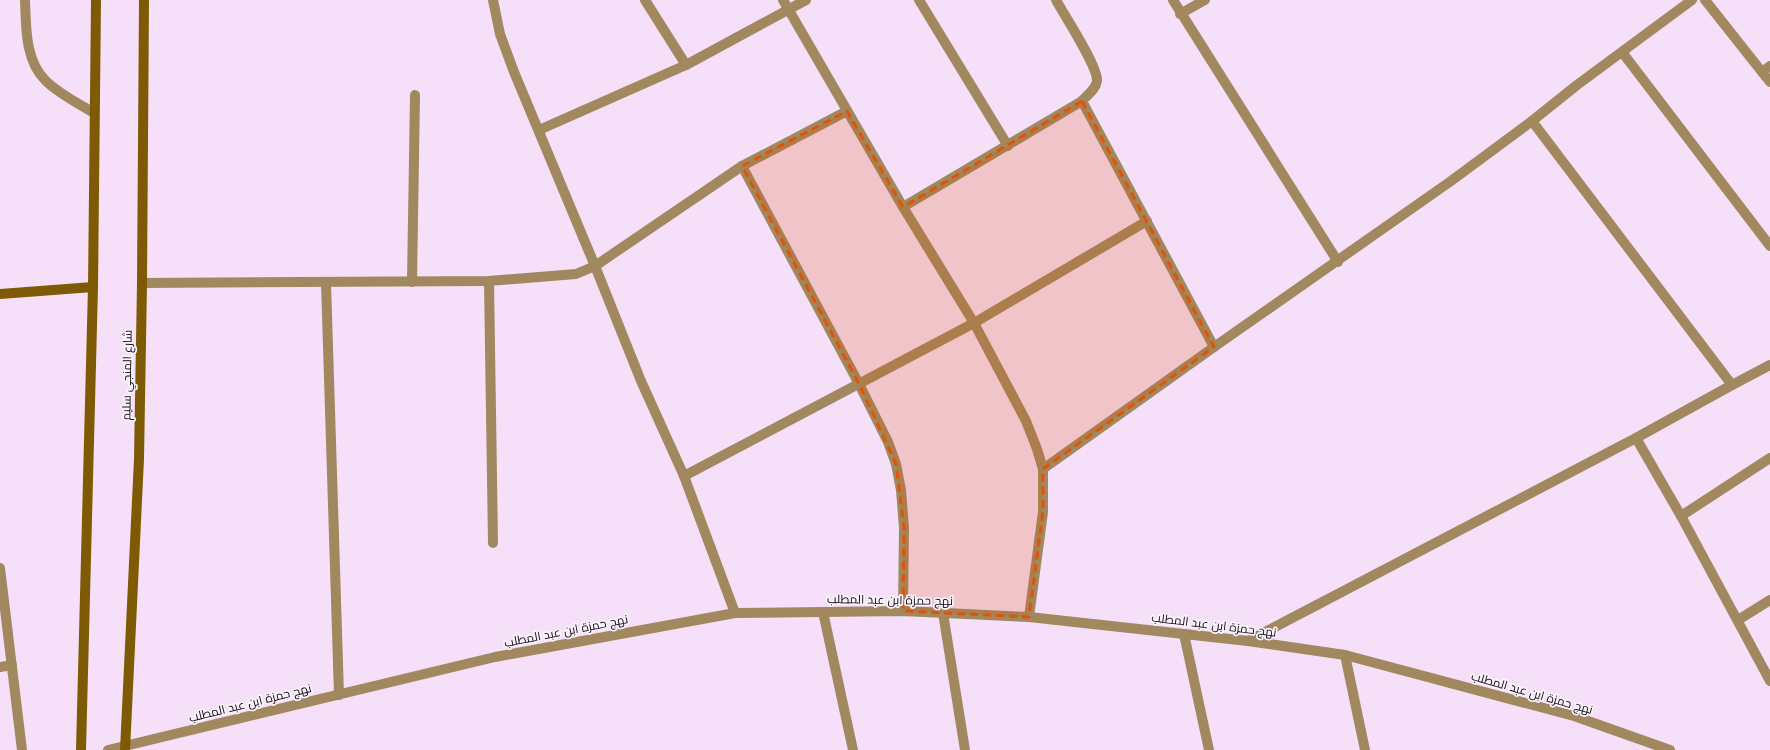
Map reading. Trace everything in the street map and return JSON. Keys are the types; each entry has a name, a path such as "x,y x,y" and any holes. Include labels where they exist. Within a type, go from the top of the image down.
{"main road":[{"path":"81,750 93,287 96,0"},
{"name":"شارع المنجي سليم","path":"124,748 139,459 144,0"},
{"path":"0,294 93,287"}],"street":[{"path":"25,0 26,32 32,62 44,80 56,90 94,113"},
{"path":"493,0 500,34 514,72 641,381 684,476 735,613"},
{"path":"645,0 686,65"},
{"path":"783,0 903,207 974,323 1026,421 1043,469 1043,512 1029,617"},
{"path":"539,130 686,65 806,0"},
{"path":"919,0 1008,146"},
{"path":"903,207 1082,101 1094,87 1097,81 1094,66 1056,0"},
{"path":"1172,0 1338,262"},
{"path":"1180,14 1205,0"},
{"path":"1043,469 1451,181 1692,0"},
{"path":"1704,0 1766,69 1770,82"},
{"path":"1622,52 1770,246"},
{"path":"412,282 415,95"},
{"path":"1082,101 1214,347"},
{"path":"142,283 489,281 576,274 595,266 742,166 847,111"},
{"path":"1532,121 1732,385"},
{"path":"742,166 860,384 888,442 896,464 901,490 904,528 903,611"},
{"path":"684,476 974,323 1147,221"},
{"path":"489,281 493,543"},
{"path":"326,283 339,695"},
{"path":"1248,641 1636,438 1770,365"},
{"path":"1636,438 1681,516 1770,681"},
{"path":"1681,516 1770,458"},
{"path":"0,568 22,750"},
{"path":"1738,620 1770,600"},
{"name":"نهج حمزة ابن عبد المطلب","path":"108,750 124,748 495,657 735,613 903,611 1029,617 1248,641 1345,655 1574,716 1670,750"},
{"path":"823,612 853,750"},
{"path":"943,613 965,750"},
{"path":"1184,634 1208,750"},
{"path":"1345,655 1365,750"},
{"path":"0,667 12,665"}],"highlighted area":[{"path":"1082,101 1214,347 1043,469 1043,512 1029,617 903,611 904,528 896,464 859,384 742,166 847,111 903,207"}]}
